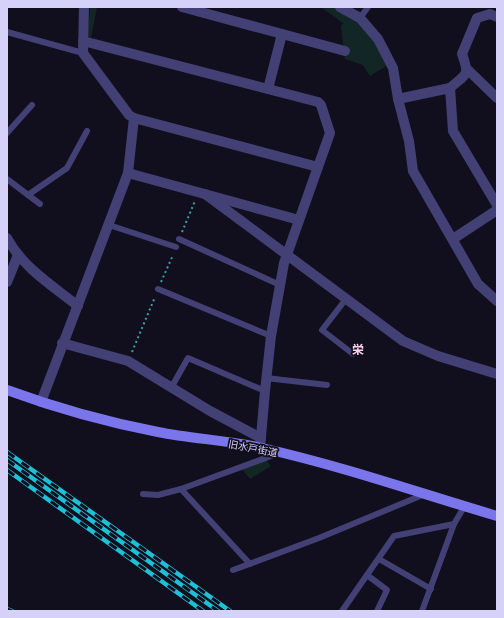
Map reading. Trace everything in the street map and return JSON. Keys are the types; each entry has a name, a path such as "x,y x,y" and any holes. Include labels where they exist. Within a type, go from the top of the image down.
{"street":[{"path":"84,7 83,53 129,115 134,118 318,167"},
{"path":"182,7 345,51"},
{"path":"340,7 360,18 378,39 393,68 398,99 409,141 413,171 478,284 497,301"},
{"path":"497,17 490,14 477,18 462,54 468,70 497,98"},
{"path":"268,89 282,34"},
{"path":"62,343 128,361 261,443 266,378 284,263 330,133 321,105 318,102 83,42"},
{"path":"398,99 450,88 466,74 468,70"},
{"path":"450,88 453,131 497,205"},
{"path":"41,402 62,343 78,306 128,173 134,118"},
{"path":"128,173 299,220"},
{"path":"205,194 403,342 438,356 497,374"},
{"path":"453,239 497,210"},
{"path":"7,238 18,255 31,269 78,306"},
{"path":"7,282 18,255"},
{"name":"旧水戸街道","path":"7,390 41,402 114,422 159,432 261,443 280,453 313,460 497,516"}],"lane":[{"path":"360,18 368,7"},
{"path":"7,32 83,53"},
{"path":"7,133 32,105"},
{"path":"28,195 67,168 87,131"},
{"path":"7,179 40,204"},
{"path":"109,224 176,247"},
{"path":"180,239 280,285"},
{"path":"158,289 272,336"},
{"path":"346,299 322,330 353,354"},
{"path":"171,388 188,358 265,391"},
{"path":"266,378 327,385"},
{"path":"143,494 158,495 180,489 280,453"},
{"path":"180,489 250,564"},
{"path":"233,570 425,494"},
{"path":"422,611 454,524 464,507"},
{"path":"342,611 394,536 454,524"},
{"path":"379,558 431,588"},
{"path":"367,575 387,590 377,611"}],"green space":[{"path":"90,7 97,7 91,38 88,35"},
{"path":"321,7 340,7 360,18 391,63 370,76 363,65 345,59 341,27 343,23"},
{"path":"265,458 271,466 250,479 240,467"}],"railway":[{"path":"7,452 230,611"},
{"path":"7,460 218,611"},
{"path":"7,470 203,611"},
{"path":"7,609 12,611"}],"district":[{"name":"栄","path":"358,350"}]}
